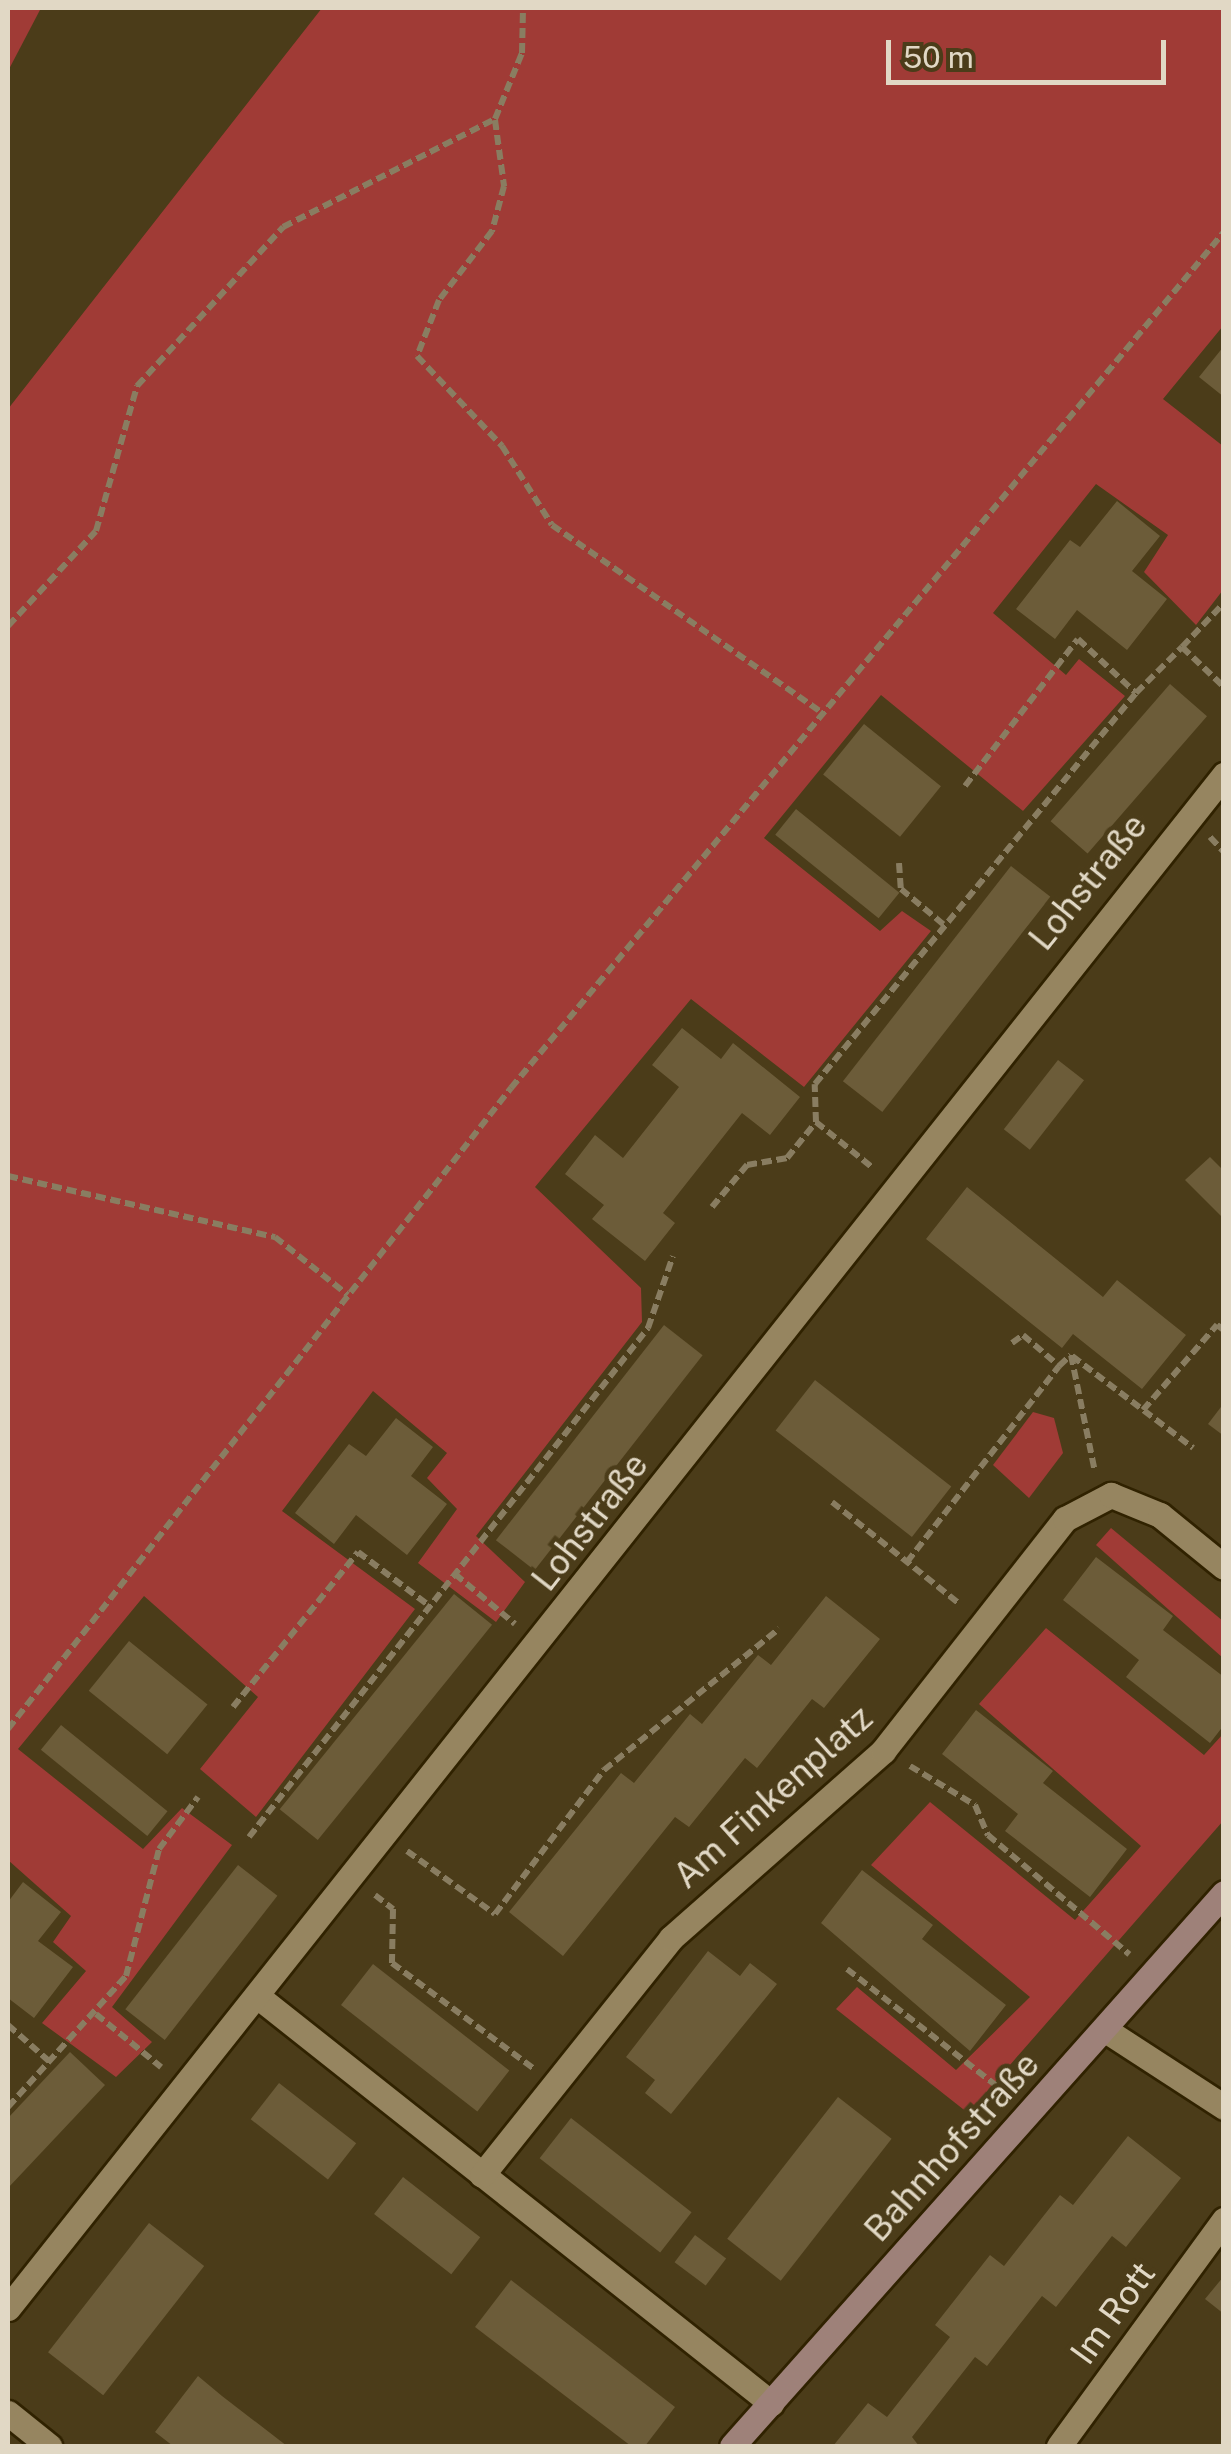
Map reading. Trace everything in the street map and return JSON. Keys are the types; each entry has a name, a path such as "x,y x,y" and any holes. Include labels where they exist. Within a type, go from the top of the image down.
{"street":[{"name":"Lohstraße","path":"8,2308 185,2086 261,1999 896,1186 1224,776"},
{"path":"1100,1498 1160,1515 1224,1566"},
{"name":"Am Finkenplatz","path":"482,2174 671,1938 883,1750 1065,1519 1100,1498"},
{"name":"Bahnhofstraße","path":"732,2446 1224,1893"},
{"path":"261,1999 772,2403"},
{"path":"1104,2029 1224,2108"},
{"name":"Im Rott","path":"1059,2446 1224,2220"},
{"path":"8,2413 49,2446"}],"path":[{"path":"523,8 522,53 495,119 504,186 492,230 439,300 417,356 502,446 552,525 822,712"},
{"path":"8,626 96,531 137,386 283,228 495,119"},
{"path":"8,1729 348,1296 822,712 1224,232"},
{"path":"712,1207 747,1164 787,1158 816,1122 815,1084 1136,693 1224,603"},
{"path":"965,786 1078,640 1136,693"},
{"path":"1182,647 1224,688"},
{"path":"899,864 901,889 944,924"},
{"path":"816,1122 896,1186"},
{"path":"8,1176 274,1237 348,1296"},
{"path":"249,1837 427,1604 455,1574 648,1328 673,1256"},
{"path":"1143,1410 1218,1325 1224,1330"},
{"path":"1012,1343 1023,1335 1059,1366"},
{"path":"1071,1356 1193,1448"},
{"path":"907,1562 1059,1366 1071,1356"},
{"path":"1071,1356 1100,1498"},
{"path":"832,1502 984,1623"},
{"path":"232,1707 358,1552 427,1604"},
{"path":"455,1574 539,1644"},
{"path":"388,1837 495,1914 604,1770 778,1629"},
{"path":"883,1750 975,1805 988,1836 1152,1974"},
{"path":"8,2107 96,2014 126,1976 159,1849 198,1797"},
{"path":"355,1880 393,1910 392,1963 554,2084"},
{"path":"847,1970 1028,2111"},
{"path":"96,2014 185,2086"},
{"path":"8,2025 50,2062"}],"shaded area":[{"path":"8,8 41,8 8,71"},
{"path":"322,8 1223,8 1223,326 1163,399 1223,446 1223,590 1196,625 1144,572 1168,535 1096,484 993,613 1066,675 1079,659 1125,696 1023,811 881,695 764,838 880,931 902,911 931,931 804,1087 691,999 535,1187 641,1288 642,1322 476,1536 525,1582 496,1622 418,1563 457,1509 427,1478 447,1453 373,1391 282,1511 415,1609 256,1817 200,1769 258,1697 144,1596 18,1749 143,1849 182,1808 232,1845 112,2007 152,2042 116,2077 42,2023 86,1971 53,1942 71,1916 8,1860 8,409"},
{"path":"1033,1412 1054,1418 1063,1453 1029,1498 993,1465"},
{"path":"1111,1528 1223,1621 1223,1658 1096,1545"},
{"path":"1046,1628 1204,1755 1223,1734 1223,1821 968,2113 836,2009 857,1987 956,2070 1030,1997 871,1865 930,1802 1075,1920 1141,1846 979,1704"}],"building":[{"path":"1224,346 1224,397 1199,377"},
{"path":"1117,501 1160,536 1132,571 1167,599 1127,650 1077,610 1055,639 1016,609 1070,540 1080,547"},
{"path":"1170,684 1207,716 1088,854 1051,821"},
{"path":"864,724 941,786 900,837 823,775"},
{"path":"796,809 899,893 879,918 775,835"},
{"path":"1011,866 1050,897 882,1112 843,1081"},
{"path":"682,1028 721,1059 733,1043 800,1097 770,1135 742,1113 663,1213 675,1223 645,1261 592,1219 604,1205 565,1174 595,1135 623,1158 679,1087 652,1065"},
{"path":"1058,1060 1084,1080 1030,1150 1004,1129"},
{"path":"1210,1157 1224,1171 1224,1219 1185,1180"},
{"path":"967,1187 1103,1297 1117,1280 1186,1335 1142,1389 1073,1334 1062,1348 926,1239"},
{"path":"664,1325 703,1355 535,1570 496,1540"},
{"path":"815,1380 951,1487 912,1537 776,1430"},
{"path":"1224,1403 1224,1436 1208,1424"},
{"path":"396,1418 433,1447 411,1476 447,1504 407,1555 356,1515 334,1544 295,1513 349,1444 366,1456"},
{"path":"1096,1557 1173,1616 1163,1630 1224,1677 1224,1725 1210,1743 1126,1677 1139,1660 1063,1600"},
{"path":"454,1594 492,1625 318,1840 280,1809"},
{"path":"826,1596 880,1639 824,1708 812,1699 757,1768 745,1758 689,1827 675,1817 563,1956 509,1912 621,1773 634,1783 690,1714 702,1724 758,1655 771,1665"},
{"path":"129,1641 207,1705 167,1754 89,1691"},
{"path":"976,1710 1053,1771 1043,1783 1127,1849 1090,1897 1005,1831 1018,1814 942,1754"},
{"path":"61,1725 167,1811 147,1836 41,1750"},
{"path":"238,1865 277,1896 165,2040 125,2009"},
{"path":"862,1870 933,1925 922,1939 1006,2005 970,2051 821,1923"},
{"path":"23,1882 61,1912 38,1941 73,1967 34,2018 8,1998 8,1902"},
{"path":"708,1951 740,1976 750,1963 777,1984 671,2114 645,2093 655,2080 626,2057"},
{"path":"373,1964 509,2071 477,2111 341,2005"},
{"path":"70,2052 105,2085 8,2188 8,2118"},
{"path":"279,2083 356,2143 328,2180 251,2119"},
{"path":"838,2097 892,2139 781,2281 727,2239"},
{"path":"571,2118 692,2212 660,2252 540,2158"},
{"path":"1128,2136 1181,2178 1126,2247 1112,2236 1056,2307 1042,2296 987,2366 975,2357 912,2437 919,2446 833,2446 868,2403 887,2417 950,2337 935,2325 990,2255 1004,2266 1060,2195 1073,2205"},
{"path":"403,2177 480,2237 451,2274 374,2214"},
{"path":"149,2223 204,2266 103,2395 48,2352"},
{"path":"695,2235 726,2258 706,2286 675,2262"},
{"path":"1224,2276 1224,2314 1205,2299"},
{"path":"511,2280 675,2407 645,2446 631,2446 475,2327"},
{"path":"198,2376 287,2446 173,2446 155,2432"}]}
